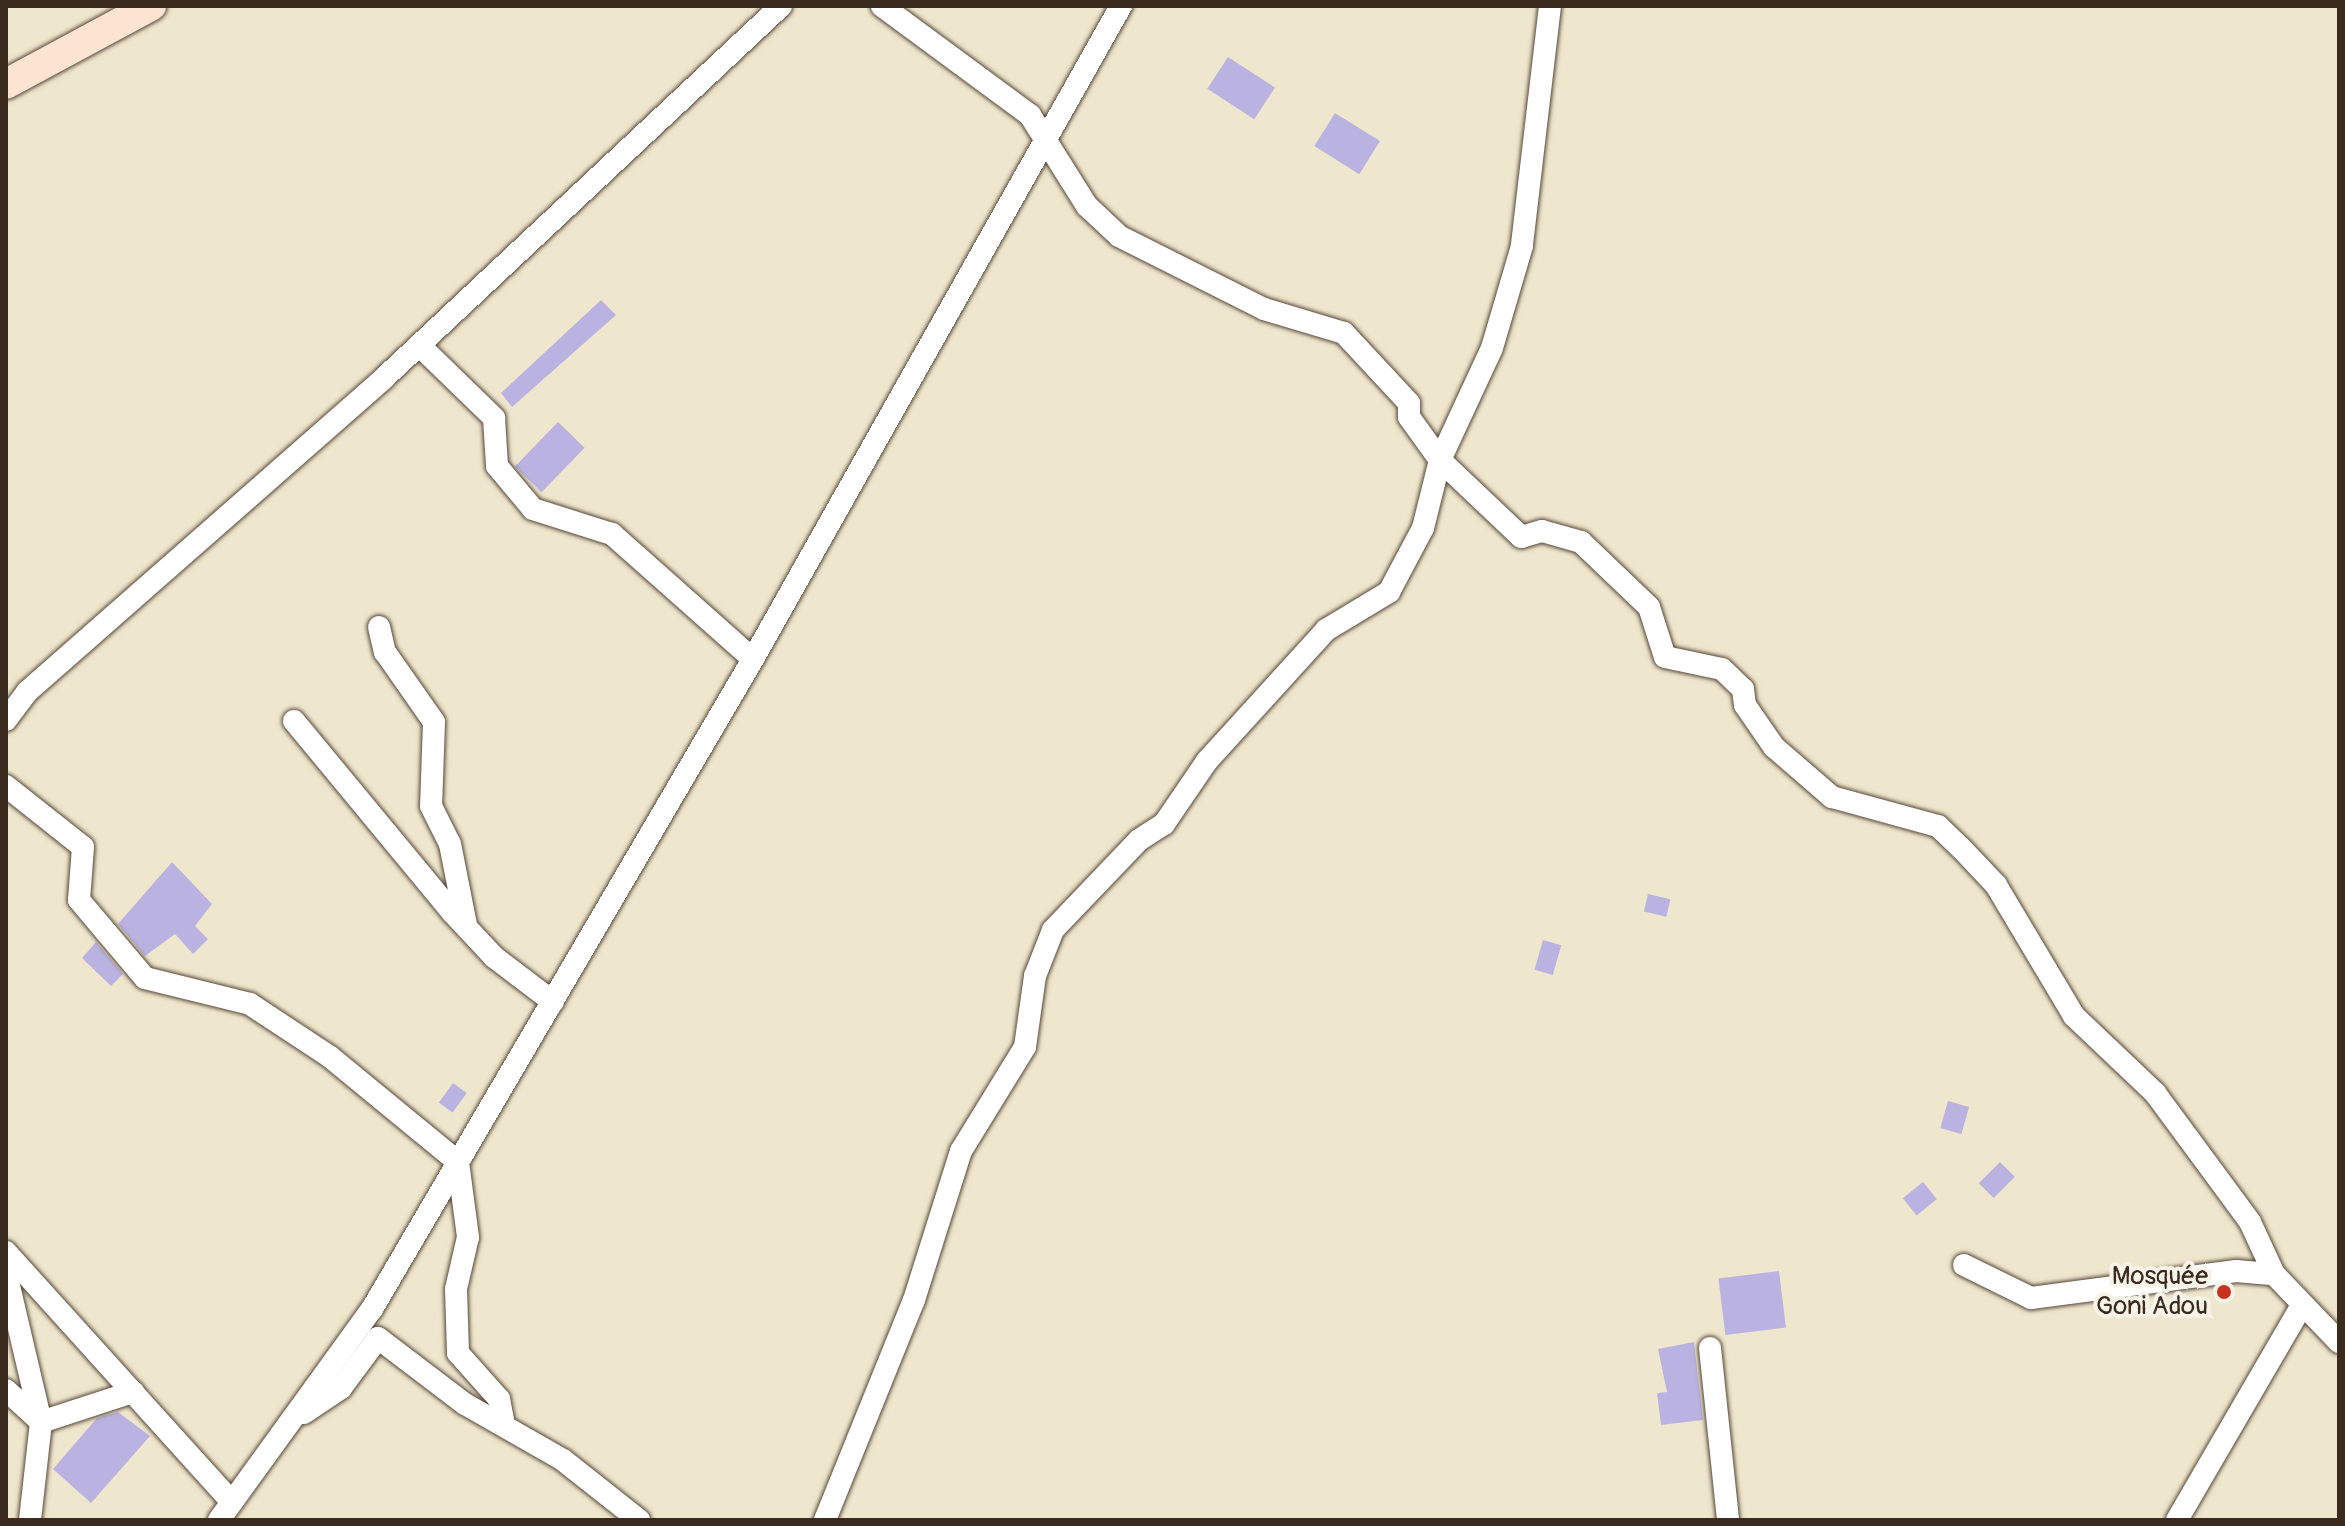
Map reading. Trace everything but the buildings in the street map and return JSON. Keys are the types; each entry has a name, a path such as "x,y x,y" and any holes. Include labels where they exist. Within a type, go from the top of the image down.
{"main road":[{"path":"6,84 151,6"}],"street":[{"path":"6,720 28,691 419,345 781,6"},
{"path":"882,6 1017,104 1047,137 1087,206 1119,236 1264,309 1344,333 1409,403 1409,417 1440,460 1521,537 1542,531 1581,542 1649,607 1665,657 1722,669 1743,689 1745,705 1774,747 1832,797 1938,826 1996,885 2074,1016 2155,1093 2186,1143 2232,1194 2274,1274 2301,1307 2339,1342"},
{"path":"6,1252 133,1392 225,1511 372,1309 753,659 1121,6"},
{"path":"825,1520 914,1300 961,1151 1025,1047 1035,976 1053,930 1139,840 1164,824 1207,761 1326,630 1389,592 1423,528 1440,460 1492,348 1522,246 1550,6"},
{"path":"419,345 494,418 497,466 533,509 612,534 753,659"},
{"path":"379,627 385,652 434,722 431,806 450,844 466,925"},
{"path":"294,721 466,925 553,1002"},
{"path":"6,786 83,847 79,900 145,978 250,1004 329,1056 458,1162 468,1237 454,1307 458,1353 499,1399 503,1420"},
{"path":"1964,1265 2031,1298 2236,1271 2274,1274"},
{"path":"6,1273 41,1422 30,1520"},
{"path":"2177,1520 2301,1307"},
{"path":"288,1424 341,1388 378,1338 465,1404 503,1420 639,1520"},
{"path":"1710,1348 1728,1520"},
{"path":"6,1390 41,1422"},
{"path":"41,1422 133,1392"}],"place":[{"name":"Mosquée Goni Adou","path":"2224,1292"}]}
